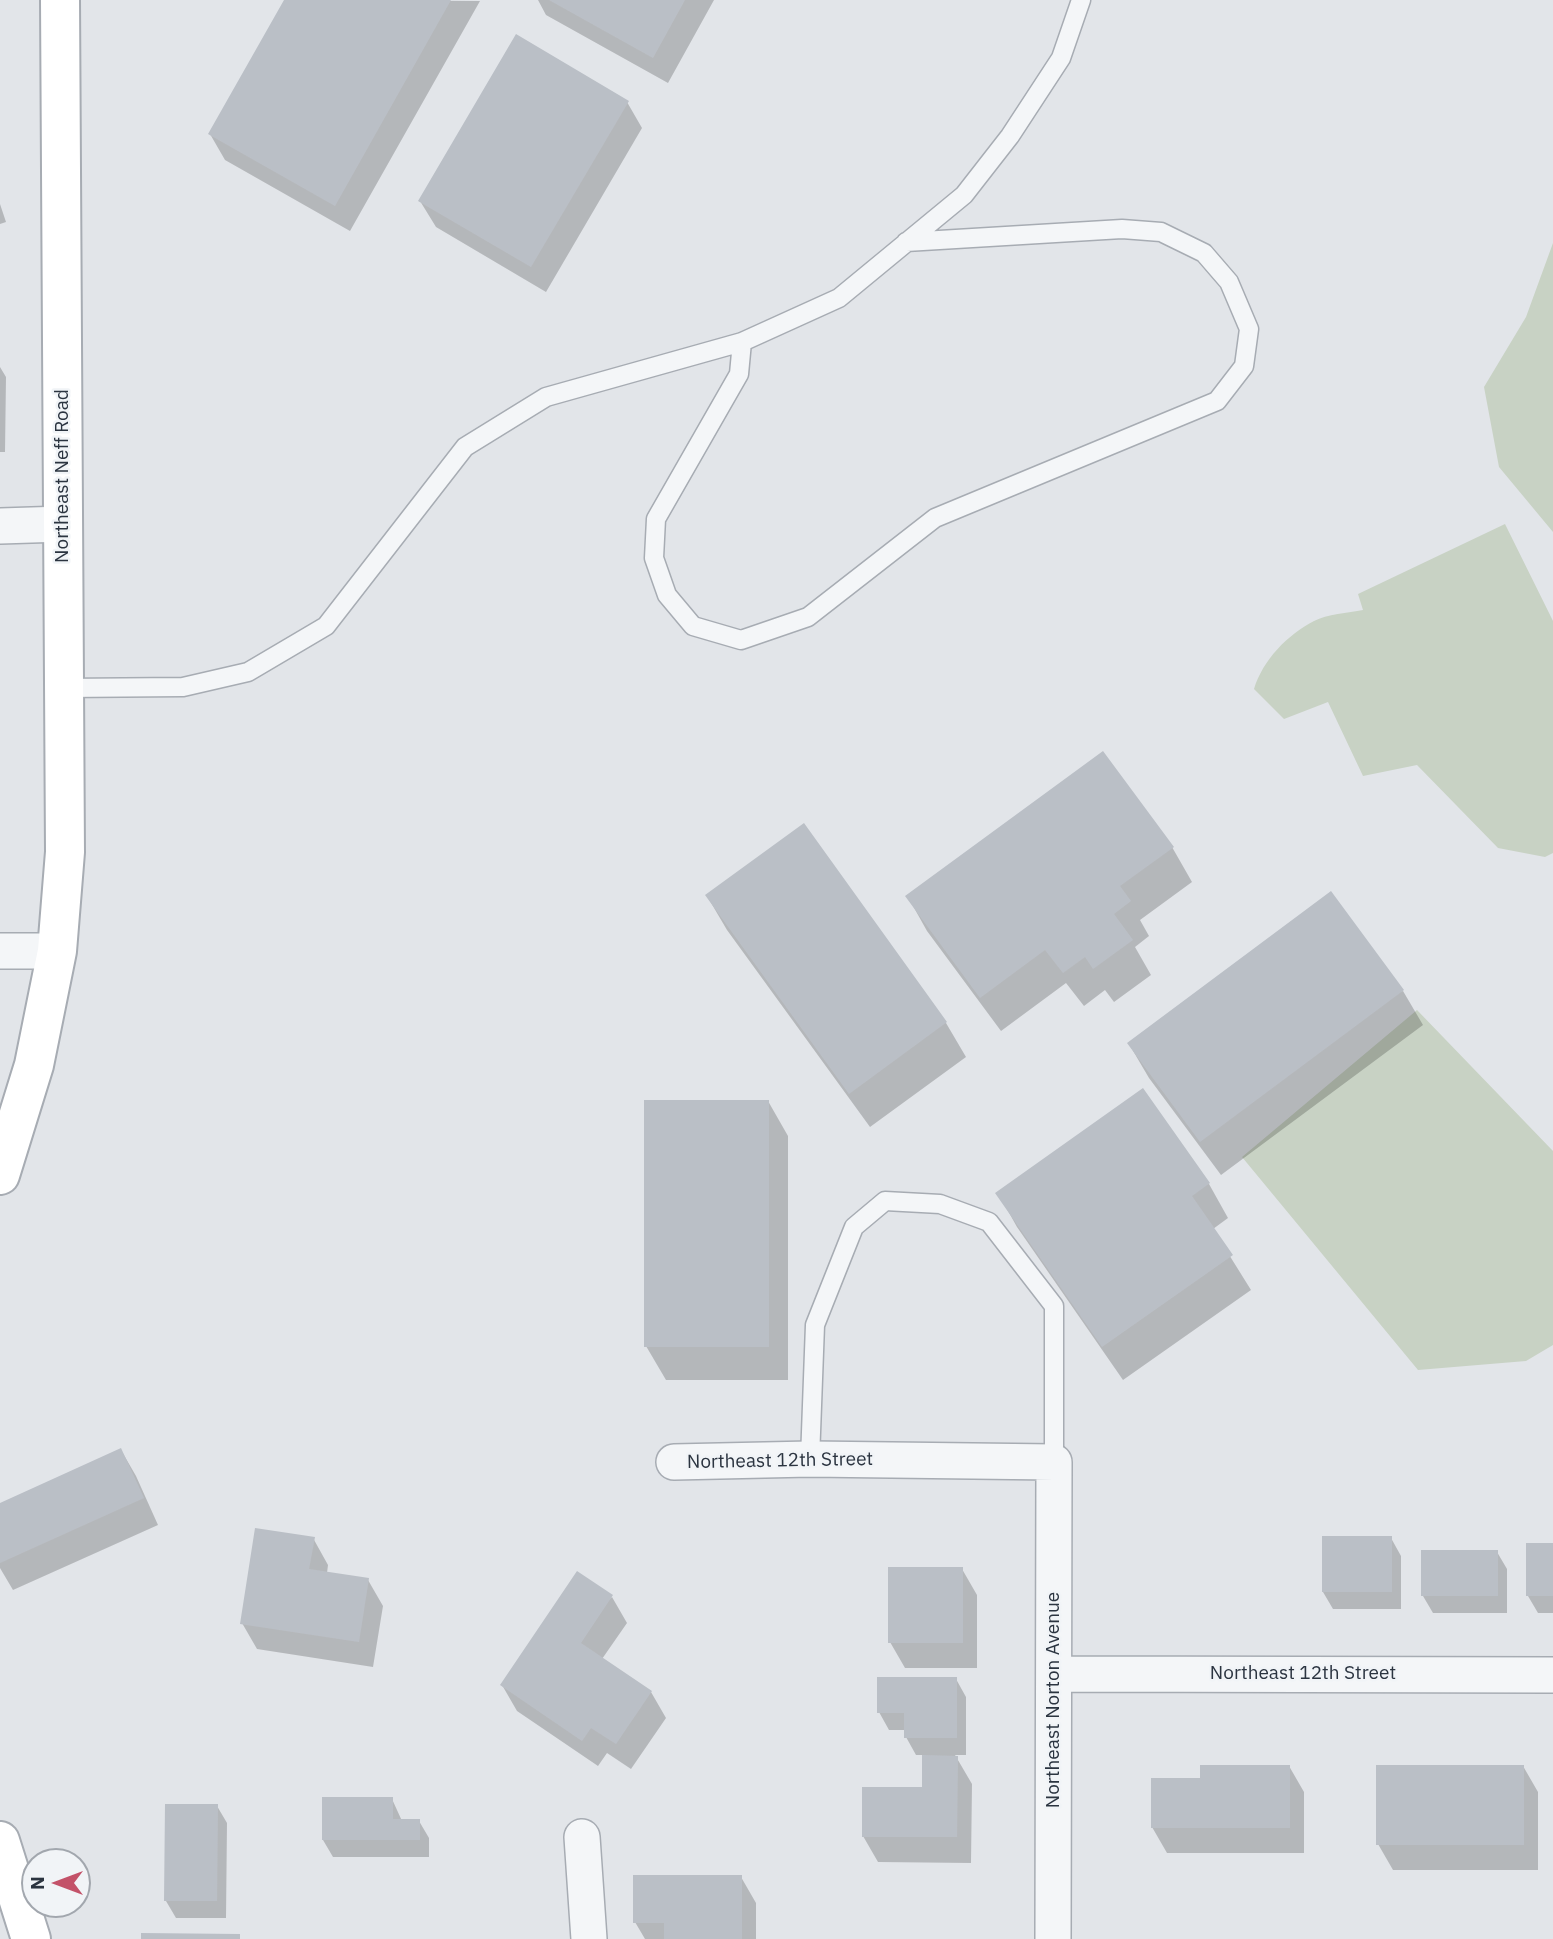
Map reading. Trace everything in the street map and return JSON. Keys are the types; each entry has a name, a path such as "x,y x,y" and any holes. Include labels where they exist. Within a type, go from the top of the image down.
{"main road":[{"name":"Northeast Neff Road","path":"0,1175 34,1065 57,951 65,852 60,0"},
{"path":"0,1841 31,1939"}],"street":[{"path":"0,526 63,524"},
{"path":"0,951 57,951"},
{"name":"Northeast 12th Street","path":"674,1462 1054,1462"},
{"name":"Northeast Norton Avenue","path":"1053,1939 1054,1462"},
{"name":"Northeast 12th Street","path":"1054,1674 1553,1675"},
{"path":"582,1837 589,1939"}],"lane":[{"path":"64,688 183,687 248,672 326,626 465,447 546,397 742,342 839,299 964,195 1010,136 1061,58 1081,0"},
{"path":"742,342 739,374 656,519 654,558 667,595 693,626 741,640 808,617 935,518 1217,401 1244,366 1249,329 1229,282 1204,253 1161,232 1122,229 906,242"},
{"path":"810,1460 815,1325 854,1227 885,1200 940,1204 989,1222 1054,1306 1054,1462"}],"green space":[{"path":"1553,243 1553,532 1499,467 1484,387 1526,317"},
{"path":"1505,524 1553,621 1553,853 1545,857 1498,848 1417,765 1363,776 1328,702 1284,719 1254,689 1263,668 1277,649 1304,627 1325,617 1363,610 1358,594"},
{"path":"1417,1010 1553,1151 1553,1345 1526,1361 1418,1370 1242,1157"}],"building":[{"path":"284,0 451,0 335,206 208,134"},
{"path":"549,0 685,0 653,58"},
{"path":"516,34 629,101 531,267 418,201"},
{"path":"1103,751 1174,847 1120,886 1131,901 1114,914 1133,940 1093,969 1085,957 1063,973 1045,950 980,998 905,896"},
{"path":"804,823 947,1022 849,1094 705,895"},
{"path":"1331,891 1404,990 1200,1142 1127,1043"},
{"path":"1143,1088 1210,1183 1192,1196 1233,1255 1102,1347 995,1193"},
{"path":"644,1100 769,1100 769,1347 644,1347"},
{"path":"121,1448 144,1498 0,1563 0,1503"},
{"path":"255,1528 315,1537 309,1569 369,1578 359,1642 240,1624"},
{"path":"1322,1536 1392,1536 1392,1592 1322,1592"},
{"path":"1526,1543 1553,1543 1553,1596 1526,1596"},
{"path":"1421,1550 1498,1550 1498,1596 1421,1596"},
{"path":"888,1567 963,1567 963,1643 888,1643"},
{"path":"577,1571 613,1595 581,1643 652,1691 616,1744 591,1728 582,1741 500,1685"},
{"path":"877,1677 957,1677 957,1738 904,1738 904,1713 877,1713"},
{"path":"922,1755 958,1756 957,1837 862,1837 862,1787 922,1787"},
{"path":"1200,1765 1290,1765 1290,1828 1151,1828 1151,1778 1200,1778"},
{"path":"1376,1765 1524,1765 1524,1845 1376,1845"},
{"path":"322,1797 393,1797 393,1819 420,1819 420,1840 322,1840"},
{"path":"165,1804 218,1804 217,1901 164,1901"},
{"path":"633,1875 742,1875 742,1939 664,1939 664,1923 633,1923"},
{"path":"141,1933 240,1934 240,1939 141,1939"}]}
